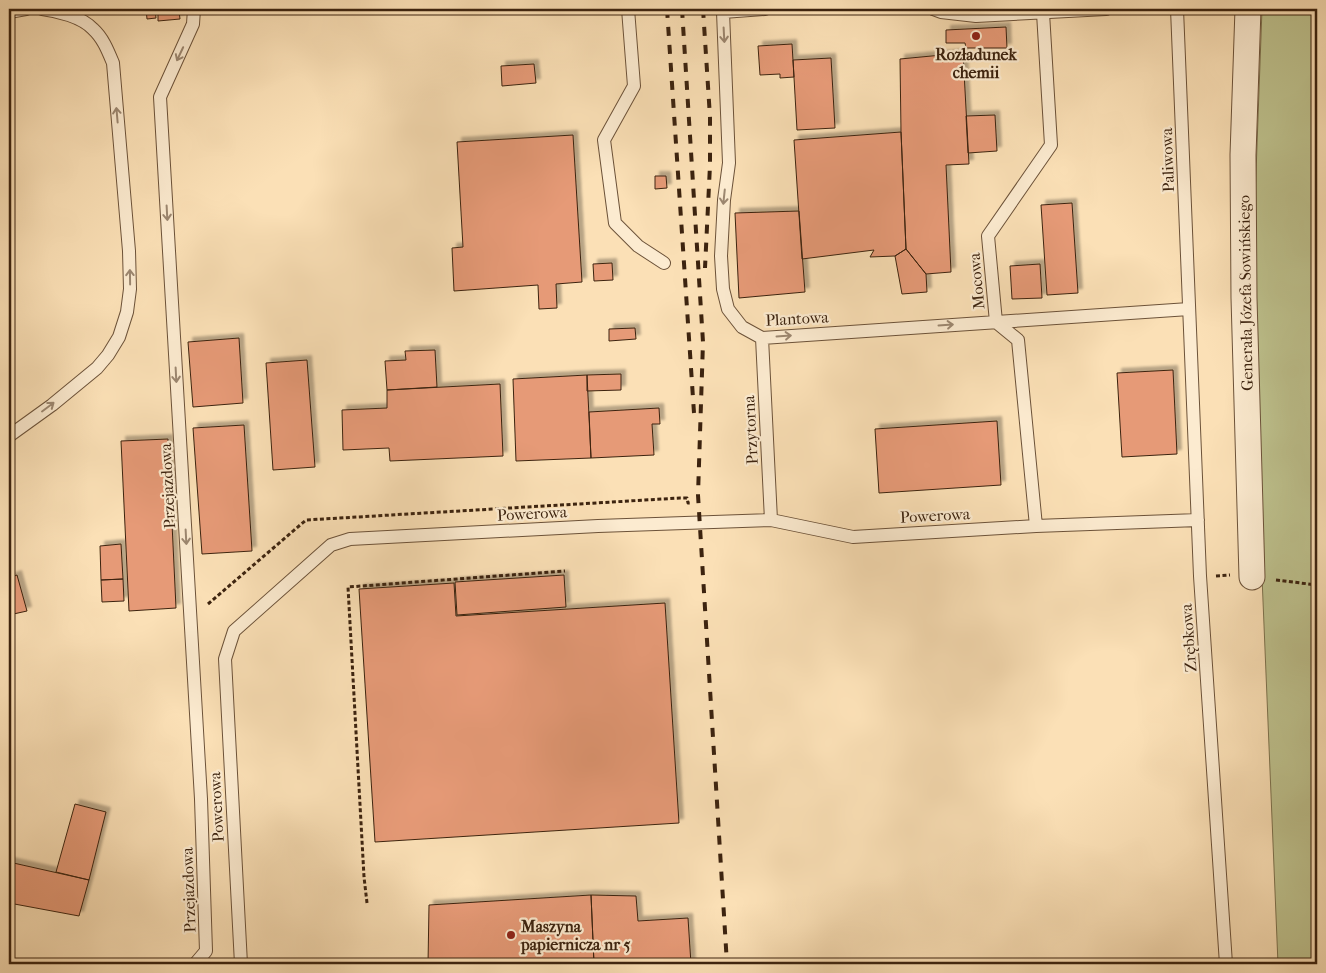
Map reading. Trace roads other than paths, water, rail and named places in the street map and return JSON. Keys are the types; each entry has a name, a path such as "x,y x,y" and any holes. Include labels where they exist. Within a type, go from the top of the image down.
{"street":[{"name":"Generała Józefa Sowińskiego","path":"1248,9 1243,164 1244,298 1252,577"}],"lane":[{"path":"9,12 26,9"},
{"path":"9,436 52,405 96,368 108,355 119,336 127,312 130,290 129,251 113,63 106,47 94,29 67,14 42,9"},
{"name":"Przejazdowa","path":"194,9 193,24 160,97 201,799 206,951 195,964"},
{"path":"628,9 634,86 604,140 615,223 638,246 664,263"},
{"name":"Plantowa","path":"765,9 723,12 729,163 724,200 721,256 723,288 728,309 742,327 762,338 1190,309"},
{"path":"933,9 942,12 976,16 1106,9"},
{"name":"Paliwowa","path":"1177,9 1190,309"},
{"name":"Mocowa","path":"1036,526 1018,340 996,322 988,236 1051,145 1043,13"},
{"name":"Zrębkowa","path":"1190,309 1200,576 1226,964"},
{"name":"Przytorna","path":"762,338 771,520"},
{"name":"Powerowa","path":"242,964 225,659 234,631 331,545 350,539 598,526 771,520 853,536 1036,526 1198,520"}],"railway":[{"path":"667,9 694,413"},
{"path":"682,9 703,342 698,495 727,964"},
{"path":"703,9 710,117 710,165 705,268"}],"place":[{"name":"Rozładunek chemii","path":"976,36"},
{"name":"Maszyna papiernicza nr 5","path":"511,935"}]}
